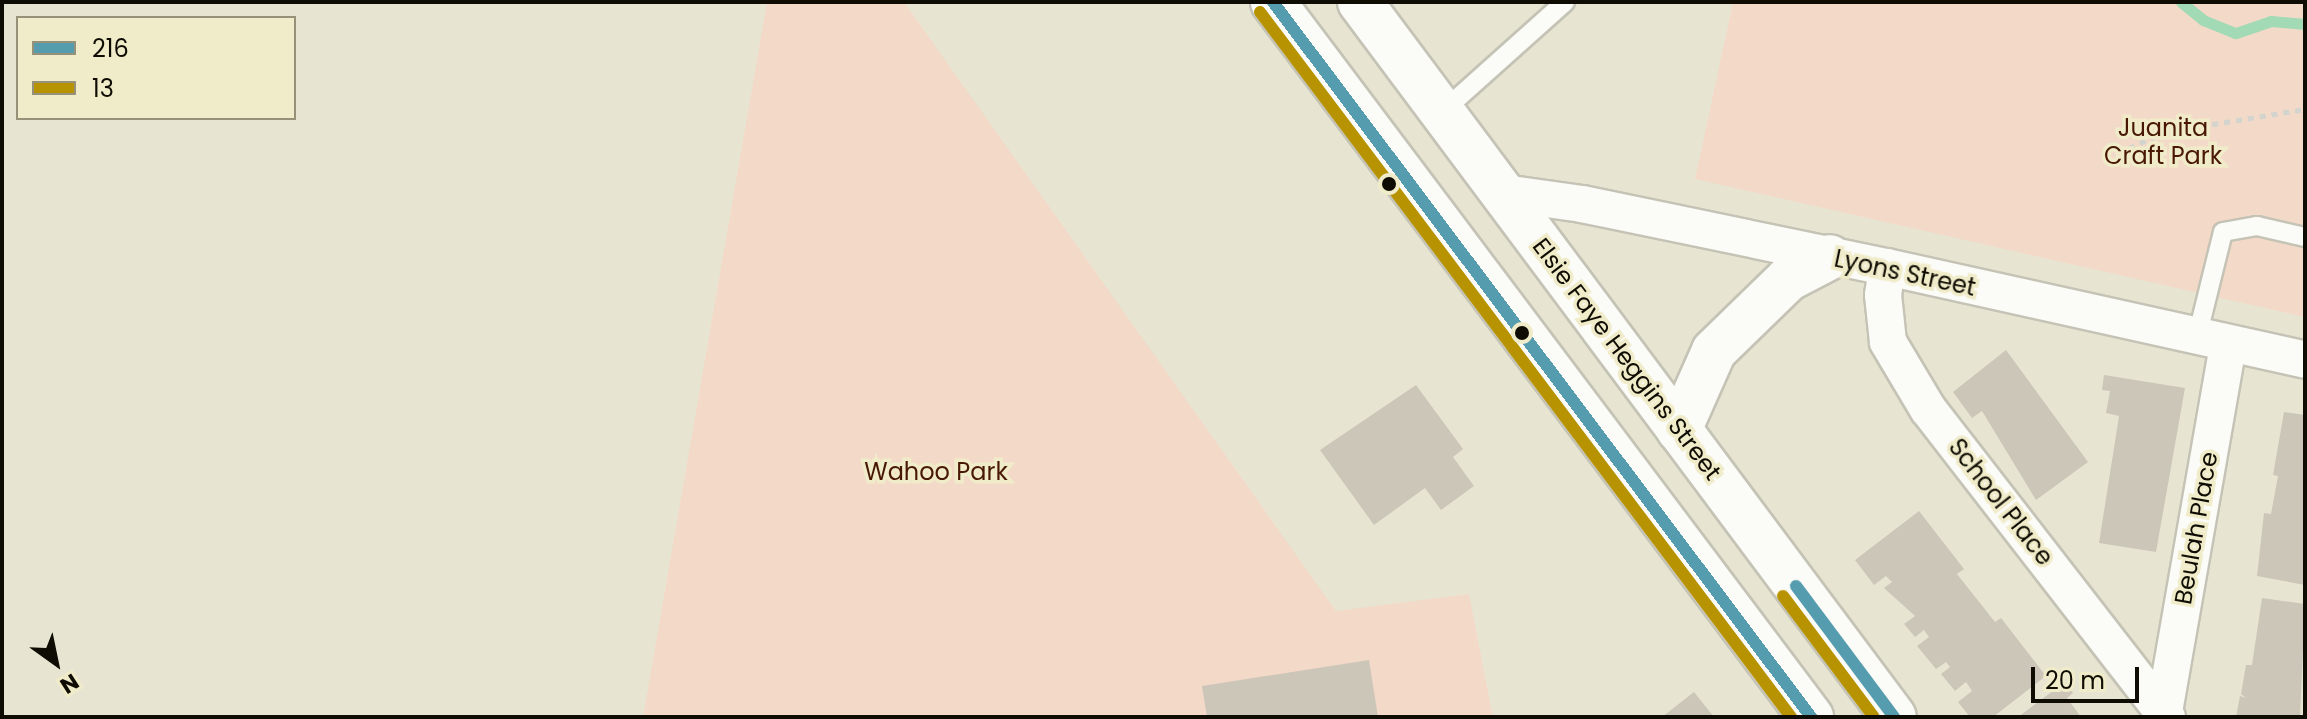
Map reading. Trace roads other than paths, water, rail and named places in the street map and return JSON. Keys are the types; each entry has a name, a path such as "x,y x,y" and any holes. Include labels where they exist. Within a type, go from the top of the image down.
{"main road":[{"path":"1273,2 1811,717"},
{"name":"Elsie Faye Heggins Street","path":"1360,2 1894,717"},
{"path":"1679,430 1714,351 1788,279 1830,257"}],"street":[{"name":"Lyons Street","path":"1504,193 1582,204 1887,267 2305,360"},
{"name":"School Place","path":"1887,267 1883,295 1888,342 1928,409 2165,715"},
{"name":"Beulah Place","path":"2165,715 2212,340"}],"lane":[{"path":"1442,112 1565,2"},
{"path":"2212,340 2223,232 2257,226 2305,237"}],"waterway":[{"path":"2181,2 2203,20 2236,33 2271,21 2305,24"}],"park label":[{"name":"Juanita Craft Park","path":"2163,142"},
{"name":"Wahoo Park","path":"936,472"}]}
